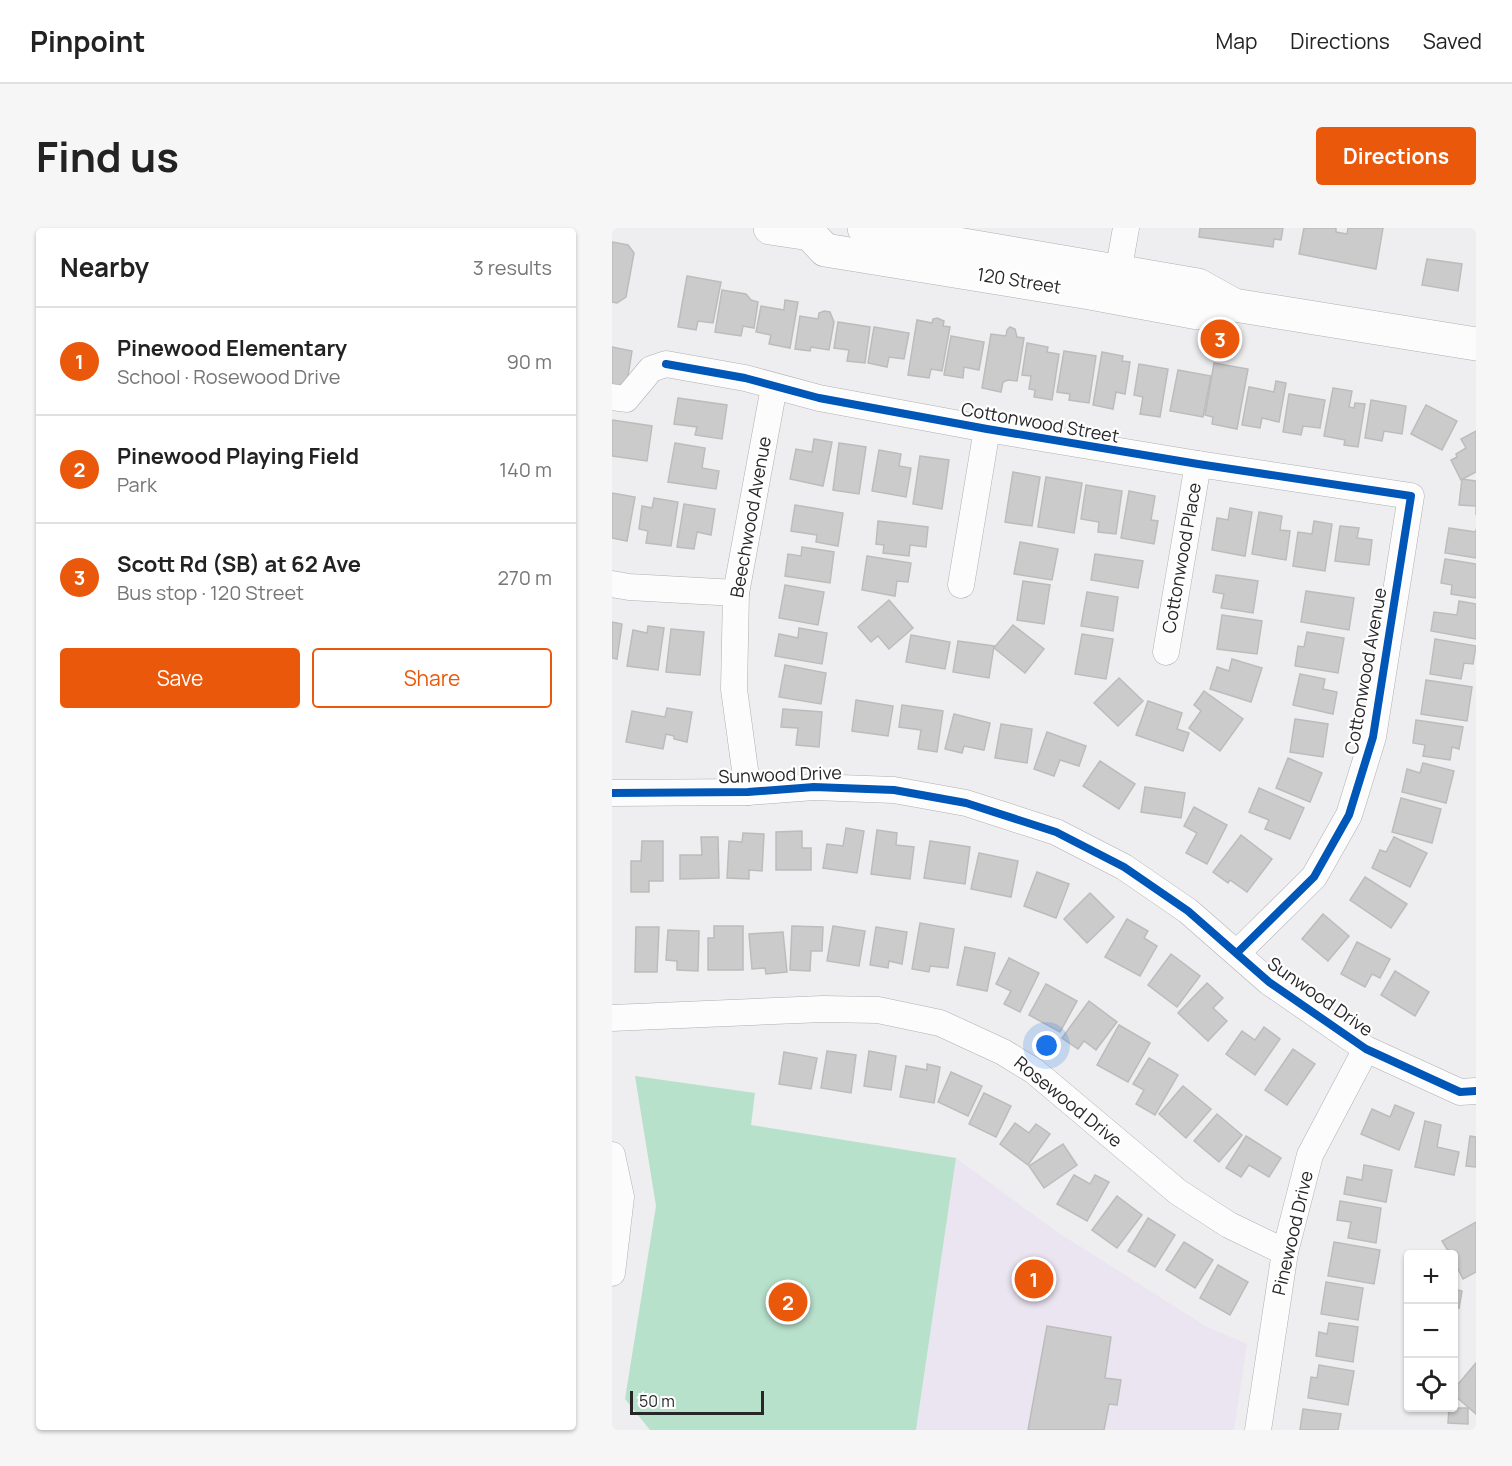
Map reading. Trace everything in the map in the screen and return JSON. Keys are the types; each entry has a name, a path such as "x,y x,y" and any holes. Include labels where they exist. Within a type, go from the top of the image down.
{"main road":[{"name":"120 Street","path":"770,228 810,231 825,250 1116,284"},
{"name":"120 Street","path":"864,228 1116,284 1198,313 1234,305 1476,344"}],"street":[{"path":"1116,284 1126,228"},
{"name":"Cottonwood Street","path":"612,397 626,399 651,369 666,364 745,378 819,398 987,429 1411,496"},
{"name":"Beechwood Avenue","path":"748,792 734,689 736,593 774,387"},
{"path":"961,585 987,429"},
{"name":"Cottonwood Place","path":"1166,652 1198,464"},
{"name":"Cottonwood Avenue","path":"1237,953 1314,877 1349,815 1373,737 1411,496"},
{"path":"612,584 736,593"},
{"name":"Sunwood Drive","path":"612,793 748,792 814,787 894,790 966,803 1056,832 1124,867 1188,911 1269,982 1366,1049 1460,1092 1476,1092"},
{"name":"Rosewood Drive","path":"612,1018 823,1008 878,1010 940,1023 1003,1052 1034,1071 1178,1192 1229,1225 1285,1252"},
{"name":"Pinewood Drive","path":"1258,1430 1285,1252 1310,1155 1366,1049"},
{"path":"612,1155 621,1197 612,1273"}],"shaded area":[{"path":"956,1158 1054,1230 1207,1327 1247,1344 1234,1430 916,1430"}],"green space":[{"path":"635,1076 755,1093 751,1125 956,1158 916,1430 650,1430 625,1399 656,1206"}],"building":[{"path":"1200,228 1283,228 1281,240 1274,239 1273,247 1199,237"},
{"path":"1304,228 1336,228 1336,232 1347,234 1348,228 1383,228 1376,269 1299,254"},
{"path":"612,242 628,245 634,253 626,297 617,303 612,302"},
{"path":"1427,259 1462,264 1458,291 1422,285"},
{"path":"687,276 721,282 713,323 698,321 696,330 678,327"},
{"path":"722,290 746,294 751,300 758,302 754,328 743,326 741,336 715,332"},
{"path":"785,300 798,302 790,348 769,344 771,335 756,332 761,306 784,310"},
{"path":"830,312 834,322 829,350 811,347 810,351 795,349 800,316 818,319 819,313"},
{"path":"933,319 944,321 943,326 950,327 942,371 931,369 929,378 908,375 917,320 932,323"},
{"path":"838,322 870,327 865,363 847,361 849,350 834,348"},
{"path":"874,327 909,333 904,359 889,357 887,367 868,363"},
{"path":"1010,327 1015,329 1017,337 1024,338 1017,381 1003,382 1001,392 982,388 991,334 1006,336"},
{"path":"951,336 984,342 979,370 964,367 963,378 944,375"},
{"path":"1027,343 1048,347 1047,352 1059,354 1052,400 1034,397 1035,390 1029,389 1031,376 1022,375"},
{"path":"612,347 632,351 626,388 612,385"},
{"path":"1064,351 1096,356 1089,403 1069,400 1070,394 1057,392"},
{"path":"1102,352 1123,356 1122,361 1130,362 1125,394 1116,392 1113,409 1093,405"},
{"path":"1214,363 1248,369 1237,429 1212,424 1213,417 1205,415"},
{"path":"1139,364 1168,369 1160,417 1140,414 1143,397 1134,395"},
{"path":"1178,370 1211,376 1203,417 1170,411"},
{"path":"1276,381 1286,383 1279,422 1262,418 1260,428 1242,425 1249,387 1274,392"},
{"path":"1333,388 1352,391 1349,407 1354,408 1355,403 1365,404 1358,447 1344,445 1345,440 1324,436"},
{"path":"1289,394 1325,400 1320,428 1303,426 1301,435 1283,432"},
{"path":"678,398 727,405 722,439 695,435 697,427 674,424"},
{"path":"1371,400 1406,406 1402,434 1384,431 1382,441 1365,438"},
{"path":"1426,405 1457,421 1442,450 1411,434"},
{"path":"612,420 652,426 647,461 612,456"},
{"path":"1476,431 1476,472 1461,480 1451,460 1466,448 1461,439"},
{"path":"814,439 832,442 823,486 790,479 796,449 812,452"},
{"path":"675,443 705,448 702,468 719,471 716,489 668,482"},
{"path":"839,443 866,447 859,494 833,490"},
{"path":"879,450 901,454 899,466 911,468 906,497 872,491"},
{"path":"920,456 949,460 942,509 913,504"},
{"path":"1013,472 1040,477 1032,526 1005,522"},
{"path":"1046,477 1082,483 1074,533 1038,527"},
{"path":"1462,479 1476,481 1476,506 1459,505"},
{"path":"1086,485 1122,491 1116,534 1098,532 1099,522 1081,519"},
{"path":"1129,491 1155,496 1151,520 1158,521 1154,544 1121,538"},
{"path":"612,493 635,497 627,541 612,538"},
{"path":"654,498 678,502 671,546 646,543 648,531 639,529 642,506 652,508"},
{"path":"684,504 715,509 711,535 697,532 694,549 677,547"},
{"path":"795,505 843,513 838,546 816,542 817,535 791,531"},
{"path":"1230,508 1252,512 1245,556 1212,550 1217,518 1228,520"},
{"path":"1259,512 1282,516 1280,530 1290,531 1286,560 1252,554"},
{"path":"878,521 928,527 926,547 910,545 909,556 883,553 884,545 876,544"},
{"path":"1314,521 1332,524 1325,571 1293,566 1298,532 1312,534"},
{"path":"1340,526 1359,528 1357,538 1372,540 1369,565 1335,561"},
{"path":"1449,528 1476,532 1476,558 1445,553"},
{"path":"1020,542 1058,549 1052,580 1014,574"},
{"path":"802,547 834,552 830,583 785,576 788,554 801,556"},
{"path":"1095,554 1143,561 1138,588 1091,580"},
{"path":"867,556 911,563 908,582 897,581 895,596 862,590"},
{"path":"1445,559 1476,564 1476,598 1451,594 1452,585 1441,583"},
{"path":"1216,575 1258,581 1253,613 1221,608 1224,594 1213,592"},
{"path":"1023,581 1050,585 1044,624 1017,620"},
{"path":"785,585 824,592 818,625 779,618"},
{"path":"1306,591 1354,598 1349,630 1301,622"},
{"path":"1087,592 1118,597 1113,631 1081,626"},
{"path":"889,600 913,628 889,649 878,636 871,642 858,627"},
{"path":"1459,601 1476,604 1476,639 1431,631 1434,612 1457,615"},
{"path":"1222,615 1262,621 1257,654 1217,649"},
{"path":"612,622 622,624 617,659 612,658"},
{"path":"1013,625 1044,649 1025,673 994,648"},
{"path":"648,626 664,628 658,670 627,666 633,630 647,633"},
{"path":"799,628 827,633 822,664 775,656 779,634 798,638"},
{"path":"671,629 704,632 700,675 666,672"},
{"path":"1307,632 1344,638 1338,673 1295,666 1298,646 1304,647"},
{"path":"1082,634 1113,639 1106,679 1075,674"},
{"path":"911,635 950,642 945,669 906,662"},
{"path":"1435,639 1476,646 1473,664 1464,663 1461,679 1430,674"},
{"path":"958,641 994,646 989,678 953,672"},
{"path":"1232,659 1262,668 1251,702 1210,689 1217,667 1229,671"},
{"path":"785,665 826,673 821,704 779,697"},
{"path":"1300,674 1325,679 1323,689 1337,692 1333,714 1293,705"},
{"path":"1119,678 1143,701 1118,726 1094,703"},
{"path":"1426,680 1472,687 1467,721 1421,714"},
{"path":"1204,691 1243,719 1220,751 1189,728 1201,711 1194,705"},
{"path":"856,700 893,706 888,736 852,731"},
{"path":"1148,701 1182,713 1177,729 1189,733 1183,751 1136,735"},
{"path":"902,705 943,711 937,752 918,749 921,730 899,727"},
{"path":"667,708 692,712 687,742 674,739 674,736 666,734 663,749 626,742 632,711 665,717"},
{"path":"783,709 822,712 819,747 796,745 798,728 781,727"},
{"path":"954,714 990,723 984,750 964,746 962,753 945,749"},
{"path":"1295,719 1328,724 1323,757 1290,752"},
{"path":"1416,720 1463,727 1459,749 1452,747 1450,760 1423,756 1425,745 1413,743"},
{"path":"1001,724 1032,729 1027,763 995,758"},
{"path":"1047,732 1086,746 1079,766 1060,760 1054,776 1034,769"},
{"path":"1288,758 1322,773 1310,802 1276,788"},
{"path":"1100,761 1135,784 1119,809 1083,786"},
{"path":"1423,763 1454,771 1446,803 1402,792 1407,769 1420,773"},
{"path":"1145,787 1185,793 1181,818 1141,812"},
{"path":"1259,788 1304,808 1290,839 1265,829 1269,820 1249,812"},
{"path":"1401,798 1441,809 1432,843 1392,832"},
{"path":"1194,807 1227,825 1207,864 1186,853 1197,833 1184,826"},
{"path":"846,828 864,831 857,873 823,868 827,844 843,846"},
{"path":"877,830 897,833 896,845 914,847 910,879 871,874"},
{"path":"802,831 802,848 811,848 811,870 776,870 776,832"},
{"path":"743,833 764,834 762,871 749,870 749,879 727,878 729,841 742,842"},
{"path":"1241,835 1272,859 1247,892 1230,880 1228,883 1213,872"},
{"path":"701,837 718,837 719,878 680,879 680,855 702,855"},
{"path":"1394,837 1427,853 1410,887 1372,868 1380,850 1386,852"},
{"path":"642,841 663,841 663,881 649,881 649,892 631,892 631,861 641,861"},
{"path":"930,841 970,847 965,884 924,878"},
{"path":"979,853 1018,861 1011,897 971,889"},
{"path":"1037,872 1069,884 1056,918 1024,906"},
{"path":"1365,877 1407,904 1391,928 1350,900"},
{"path":"1090,893 1114,917 1087,943 1064,919"},
{"path":"1323,914 1349,936 1328,961 1302,939"},
{"path":"1127,919 1148,931 1144,938 1157,946 1140,976 1105,957"},
{"path":"920,923 954,929 948,968 930,966 929,972 912,969"},
{"path":"714,926 743,926 743,970 708,970 708,938 714,938"},
{"path":"792,926 823,927 822,951 811,951 810,971 790,970"},
{"path":"833,926 865,931 859,966 827,961"},
{"path":"636,927 659,927 657,972 635,972"},
{"path":"876,927 907,932 902,964 889,961 888,968 870,965"},
{"path":"668,930 699,931 698,971 677,970 677,961 666,960"},
{"path":"783,932 787,972 766,974 765,968 752,969 749,934"},
{"path":"1357,942 1390,959 1380,978 1372,974 1365,987 1341,974"},
{"path":"965,947 995,953 987,991 957,985"},
{"path":"1171,954 1200,976 1177,1007 1148,985"},
{"path":"1009,958 1039,973 1020,1012 1004,1004 1011,991 996,984"},
{"path":"1395,971 1429,992 1415,1016 1381,995"},
{"path":"1207,983 1223,998 1213,1008 1227,1021 1208,1041 1178,1013"},
{"path":"1046,984 1077,1001 1060,1032 1029,1015"},
{"path":"1089,1001 1117,1022 1096,1050 1084,1041 1078,1049 1062,1038"},
{"path":"1119,1025 1150,1043 1128,1082 1097,1065"},
{"path":"1264,1027 1280,1039 1255,1075 1226,1054 1242,1031 1255,1040"},
{"path":"1293,1049 1315,1064 1287,1105 1265,1090"},
{"path":"827,1051 856,1055 851,1093 821,1088"},
{"path":"869,1051 896,1056 891,1090 864,1086"},
{"path":"784,1052 817,1058 811,1089 779,1084"},
{"path":"1149,1058 1178,1075 1155,1115 1136,1104 1144,1090 1133,1084"},
{"path":"927,1064 940,1067 934,1103 900,1097 906,1066 927,1070"},
{"path":"951,1072 982,1086 968,1116 938,1102"},
{"path":"1183,1086 1211,1109 1186,1138 1159,1114"},
{"path":"984,1093 1011,1106 996,1137 969,1124"},
{"path":"1395,1105 1414,1113 1399,1150 1361,1134 1372,1109 1390,1117"},
{"path":"1217,1114 1242,1135 1219,1162 1194,1141"},
{"path":"1425,1121 1441,1125 1437,1147 1459,1152 1454,1175 1415,1167"},
{"path":"1015,1123 1029,1133 1036,1124 1050,1134 1028,1165 1000,1144"},
{"path":"1246,1136 1281,1158 1269,1177 1249,1165 1241,1177 1226,1168"},
{"path":"1470,1136 1476,1137 1476,1167 1466,1166"},
{"path":"1063,1144 1077,1165 1044,1188 1029,1166"},
{"path":"1364,1165 1392,1170 1386,1202 1344,1194 1347,1177 1362,1180"},
{"path":"1074,1175 1090,1184 1095,1175 1109,1182 1087,1221 1057,1204"},
{"path":"1117,1196 1142,1215 1117,1248 1092,1230"},
{"path":"1340,1201 1381,1208 1376,1243 1348,1238 1351,1222 1337,1220"},
{"path":"1148,1218 1175,1235 1155,1267 1128,1251"},
{"path":"1476,1222 1476,1272 1463,1279 1458,1269 1458,1250 1448,1250 1442,1241"},
{"path":"1184,1242 1213,1260 1195,1288 1166,1270"},
{"path":"1334,1242 1380,1250 1374,1284 1328,1276"},
{"path":"1218,1265 1248,1282 1230,1315 1200,1298"},
{"path":"1326,1282 1363,1288 1358,1320 1321,1314"},
{"path":"1458,1290 1462,1291 1458,1308"},
{"path":"1329,1323 1358,1327 1353,1362 1316,1356 1319,1332 1327,1334"},
{"path":"1047,1326 1111,1337 1105,1378 1121,1380 1117,1405 1109,1404 1104,1430 1028,1430"},
{"path":"1476,1363 1476,1414 1458,1398 1458,1384"},
{"path":"1319,1365 1354,1371 1348,1405 1308,1398 1311,1377 1317,1378"},
{"path":"1458,1408 1468,1408 1468,1424 1448,1423 1449,1412 1458,1412"},
{"path":"1303,1409 1341,1414 1338,1430 1300,1430"}],"cycle path":[{"path":"666,364 745,378 819,398 987,429 1411,496 1373,737 1349,815 1314,877 1237,953"},
{"path":"612,793 748,792 814,787 894,790 966,803 1056,832 1124,867 1188,911 1269,982 1366,1049 1460,1092 1476,1091"}],"place":[{"name":"Scott Rd (SB) at 62 Ave","path":"1220,339"},
{"name":"Pinewood Elementary","path":"1034,1279"},
{"name":"Pinewood Playing Field","path":"788,1302"}]}
